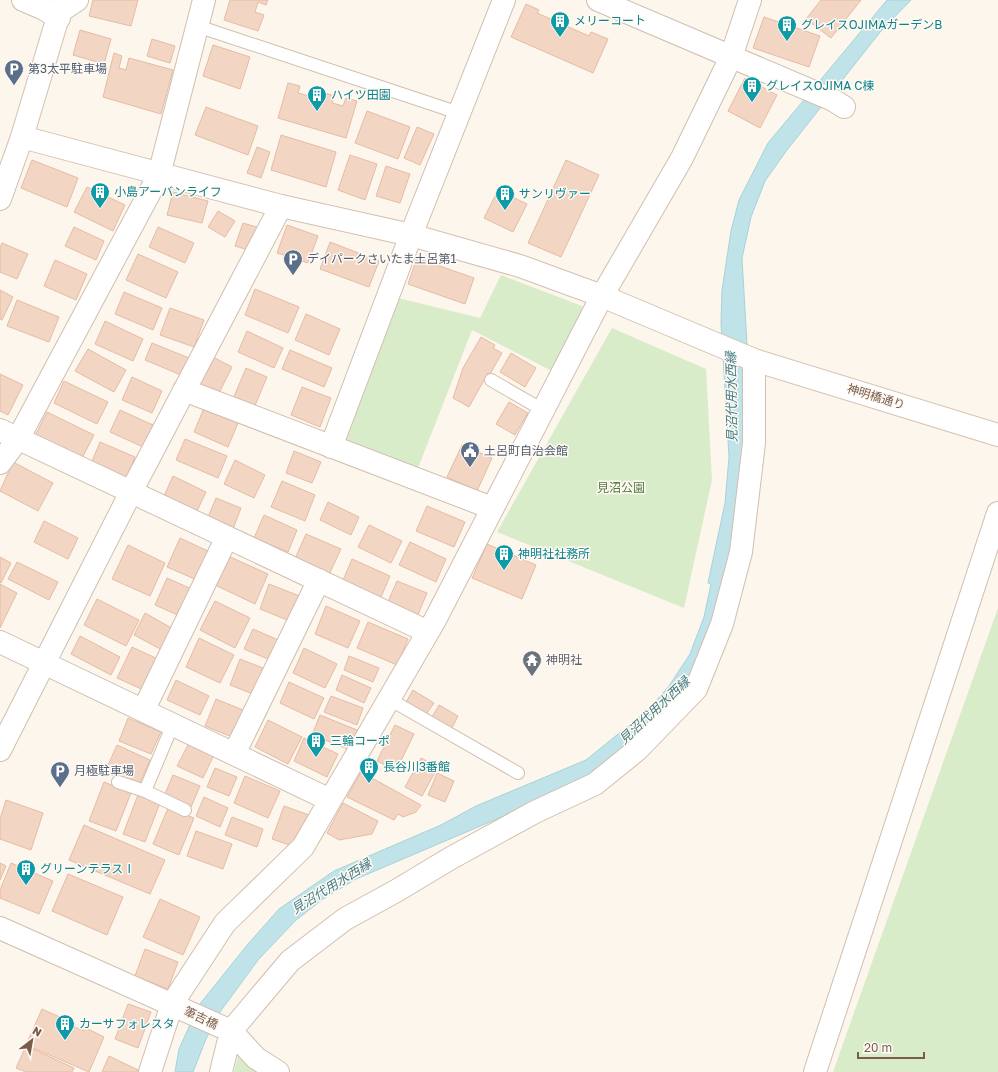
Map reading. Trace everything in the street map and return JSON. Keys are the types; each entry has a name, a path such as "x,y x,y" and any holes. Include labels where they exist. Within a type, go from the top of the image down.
{"street":[{"path":"0,198 22,137 58,6 23,0"},
{"path":"0,463 9,434 160,175 204,0"},
{"path":"331,447 411,235 504,0"},
{"path":"598,0 839,104"},
{"path":"150,1072 172,1004 225,923 303,848 428,632 602,296 682,158 731,58 750,0"},
{"name":"神明橋通り","path":"22,137 281,206 411,235 520,266 602,296 754,360 998,435"},
{"path":"0,750 131,492 281,206"},
{"path":"221,1072 231,1031 290,961 345,919 472,846 535,812 595,784 637,750 696,689 722,624 741,552 754,443 754,360"},
{"path":"184,390 492,508"},
{"path":"9,434 428,632"},
{"path":"815,1072 998,513"},
{"path":"144,710 227,537"},
{"path":"234,754 319,580"},
{"path":"0,642 330,800"},
{"name":"筆吉橋","path":"0,928 231,1031"},
{"path":"231,1031 256,1058 278,1072"}],"lane":[{"path":"197,26 459,113"},
{"path":"492,380 543,410"},
{"path":"389,699 518,773"},
{"path":"145,791 173,724"},
{"path":"118,782 145,791 185,810"}],"green space":[{"path":"501,275 582,306 585,318 554,372 472,330 416,473 341,444 394,297 480,318"},
{"name":"見沼公園","path":"612,328 706,369 712,480 684,608 497,532"},
{"path":"998,608 998,1072 833,1072"},
{"path":"238,1056 264,1072 234,1072"}],"water":[{"name":"見沼代用水西縁","path":"887,0 911,0 881,31 787,150 765,181 751,217 742,258 749,380 737,525 720,616 693,679 653,725 590,775 532,804 356,879 323,899 295,921 258,960 220,1012 206,1039 193,1072 175,1072 179,1049 199,1005 248,944 279,909 334,871 441,825 476,806 586,760 649,709 669,686 690,654 704,617 711,584 708,583 725,503 729,457 721,323 722,290 731,231 739,200 768,143"}],"building":[{"path":"93,0 138,0 131,26 89,16"},
{"path":"230,0 268,0 266,5 258,2 255,12 264,15 258,31 224,20"},
{"path":"821,0 861,0 831,38 806,19"},
{"name":"メリーコート","path":"526,4 539,10 537,13 589,36 591,32 608,39 593,73 511,37"},
{"name":"グレイスOJIMAガーデンB","path":"764,17 820,36 809,67 753,48"},
{"path":"80,30 111,39 104,64 73,55"},
{"path":"152,39 175,46 170,63 147,56"},
{"path":"213,45 250,57 240,89 203,76"},
{"path":"114,53 122,56 119,68 126,70 129,58 173,70 161,114 103,97"},
{"name":"グレイスOJIMA C棟","path":"745,78 777,95 760,128 728,111"},
{"name":"ハイツ田園","path":"288,83 300,86 298,93 309,96 311,89 335,96 332,103 343,106 346,98 357,101 346,138 278,118"},
{"path":"206,107 258,126 248,155 195,135"},
{"path":"367,111 410,127 398,159 355,143"},
{"path":"417,127 434,134 420,165 404,158"},
{"path":"281,135 336,152 326,187 271,170"},
{"path":"257,147 270,152 261,178 247,173"},
{"path":"350,155 377,164 365,200 338,190"},
{"path":"32,160 78,178 67,207 21,188"},
{"path":"566,160 599,175 561,257 528,243"},
{"path":"386,166 410,174 400,203 376,196"},
{"name":"小島アーバンライフ","path":"87,187 125,205 113,231 74,212"},
{"name":"サンリヴァー","path":"498,190 527,204 513,232 484,218"},
{"path":"173,192 208,201 202,223 167,215"},
{"path":"218,211 235,221 225,237 208,227"},
{"path":"243,223 260,228 252,251 235,246"},
{"path":"287,225 318,236 308,263 277,253"},
{"path":"74,227 104,241 96,260 65,246"},
{"path":"158,227 194,243 185,263 149,247"},
{"path":"330,242 379,261 369,287 320,269"},
{"path":"2,243 28,254 17,279 0,272 0,248"},
{"path":"138,254 178,272 166,298 126,280"},
{"path":"417,258 474,278 465,304 408,284"},
{"path":"55,260 87,274 76,300 44,286"},
{"path":"255,289 299,307 288,333 245,315"},
{"path":"0,290 13,297 2,320 0,319"},
{"path":"124,292 162,308 153,330 115,314"},
{"path":"17,300 59,317 49,342 7,326"},
{"path":"170,308 204,320 194,347 160,335"},
{"path":"306,314 340,329 329,355 295,340"},
{"path":"105,321 143,339 133,361 95,344"},
{"path":"247,331 283,348 274,368 238,352"},
{"path":"481,337 495,345 493,348 502,353 490,374 488,373 469,407 453,398 463,368"},
{"path":"152,343 189,358 181,375 145,360"},
{"path":"88,349 126,370 114,392 75,371"},
{"path":"290,350 332,368 324,387 282,369"},
{"path":"511,353 536,368 525,387 500,372"},
{"path":"213,357 232,367 218,395 198,385"},
{"path":"246,368 267,377 254,408 233,399"},
{"path":"0,374 23,385 8,415 0,411"},
{"path":"132,377 162,391 152,413 122,400"},
{"path":"64,381 108,402 97,424 54,403"},
{"path":"302,387 331,398 320,427 291,415"},
{"path":"509,402 528,413 515,435 496,424"},
{"path":"204,408 238,423 228,447 194,432"},
{"path":"120,410 153,425 143,447 110,432"},
{"path":"47,412 94,435 81,460 35,436"},
{"path":"185,439 227,456 218,478 176,460"},
{"path":"100,442 135,457 125,481 90,466"},
{"path":"462,445 492,458 477,491 447,477"},
{"path":"294,451 321,462 312,483 286,473"},
{"path":"235,460 265,475 254,498 224,484"},
{"path":"13,462 53,483 38,511 0,491"},
{"path":"173,476 206,492 197,511 164,496"},
{"path":"282,481 315,495 305,521 271,507"},
{"path":"216,498 241,508 231,534 205,524"},
{"path":"328,502 359,517 351,535 320,520"},
{"path":"427,506 465,522 454,547 416,531"},
{"path":"264,515 297,530 288,552 254,538"},
{"path":"44,521 78,538 68,559 34,542"},
{"path":"369,525 402,541 391,563 358,547"},
{"path":"306,534 341,549 327,579 293,563"},
{"path":"180,538 210,552 197,580 167,567"},
{"path":"410,542 446,559 436,582 399,565"},
{"name":"神明社社務所","path":"487,544 536,565 522,599 472,578"},
{"path":"128,545 165,563 150,596 112,579"},
{"path":"228,556 268,574 255,604 215,585"},
{"path":"0,557 11,563 1,583 0,582"},
{"path":"352,559 390,576 379,602 341,585"},
{"path":"17,562 58,582 49,600 8,579"},
{"path":"167,578 194,590 182,617 155,605"},
{"path":"397,581 427,593 417,617 387,604"},
{"path":"0,584 17,593 0,628"},
{"path":"269,584 302,597 292,622 260,609"},
{"path":"97,599 139,620 126,646 84,625"},
{"path":"215,601 250,618 235,648 200,630"},
{"path":"326,606 360,621 348,648 315,634"},
{"path":"145,613 175,630 164,651 134,635"},
{"path":"368,622 408,639 397,665 357,648"},
{"path":"253,629 283,642 275,662 244,649"},
{"path":"80,636 120,657 111,675 71,654"},
{"path":"199,638 234,655 220,683 186,667"},
{"path":"132,647 162,661 148,692 117,678"},
{"path":"304,648 337,664 325,688 293,673"},
{"path":"349,656 379,668 373,682 344,670"},
{"path":"240,659 268,670 258,696 230,685"},
{"path":"342,675 371,688 364,703 336,690"},
{"path":"176,680 209,696 200,715 167,700"},
{"path":"289,682 324,698 314,719 280,703"},
{"path":"413,690 434,703 425,716 405,704"},
{"path":"331,696 363,708 357,725 324,712"},
{"path":"216,699 248,712 237,739 205,726"},
{"path":"439,705 458,716 452,728 432,717"},
{"path":"320,715 357,730 350,750 312,735"},
{"path":"128,718 161,732 151,754 119,741"},
{"path":"268,720 302,737 288,764 255,747"},
{"path":"395,725 414,734 396,771 377,761"},
{"name":"三輪コーポ","path":"304,738 338,754 327,777 294,761"},
{"path":"189,743 214,755 203,778 177,766"},
{"path":"117,745 150,760 138,787 105,772"},
{"path":"421,758 438,767 422,796 405,787"},
{"path":"215,768 237,777 229,796 207,787"},
{"name":"長谷川3番館","path":"361,772 421,805 416,812 403,817 398,814 394,820 347,797"},
{"path":"437,773 454,781 445,802 428,795"},
{"path":"173,775 200,786 191,807 164,796"},
{"path":"245,776 280,791 268,818 234,803"},
{"path":"104,782 131,793 116,831 89,821"},
{"path":"138,795 160,803 145,842 123,834"},
{"path":"204,797 228,808 220,827 196,816"},
{"path":"6,800 43,813 31,850 0,839 0,819"},
{"path":"343,803 378,821 372,834 339,840 327,833"},
{"path":"284,806 309,815 298,848 272,839"},
{"path":"168,808 194,818 179,855 153,844"},
{"path":"232,817 263,829 257,847 225,835"},
{"path":"84,825 165,860 150,894 69,860"},
{"path":"196,831 232,844 223,869 187,856"},
{"path":"0,863 6,866 0,880"},
{"name":"グリーンテラスⅠ","path":"11,863 53,881 39,914 0,898 0,890"},
{"path":"68,874 123,897 107,935 52,911"},
{"path":"160,899 200,917 183,955 143,937"},
{"path":"145,949 178,962 168,989 135,976"},
{"path":"128,1004 151,1012 138,1048 115,1039"},
{"name":"カーサフォレスタ","path":"42,1009 64,1019 63,1022 84,1031 86,1028 104,1037 89,1072 26,1045"},
{"path":"26,1046 74,1068 72,1072 26,1072 16,1068"},
{"path":"109,1056 138,1070 137,1072 102,1072"}],"place":[{"name":"メリーコート","path":"560,38"},
{"name":"グレイスOJIMAガーデンB","path":"787,42"},
{"name":"第3太平駐車場","path":"14,86"},
{"name":"グレイスOJIMA C棟","path":"752,103"},
{"name":"ハイツ田園","path":"317,112"},
{"name":"小島アーバンライフ","path":"100,209"},
{"name":"サンリヴァー","path":"505,211"},
{"name":"デイパークさいたま土呂第1","path":"293,276"},
{"name":"土呂町自治会館","path":"470,468"},
{"name":"神明社社務所","path":"504,571"},
{"name":"神明社","path":"532,677"},
{"name":"三輪コーポ","path":"316,758"},
{"name":"長谷川3番館","path":"369,784"},
{"name":"月極駐車場","path":"60,788"},
{"name":"グリーンテラスⅠ","path":"26,886"},
{"name":"カーサフォレスタ","path":"65,1041"}]}
